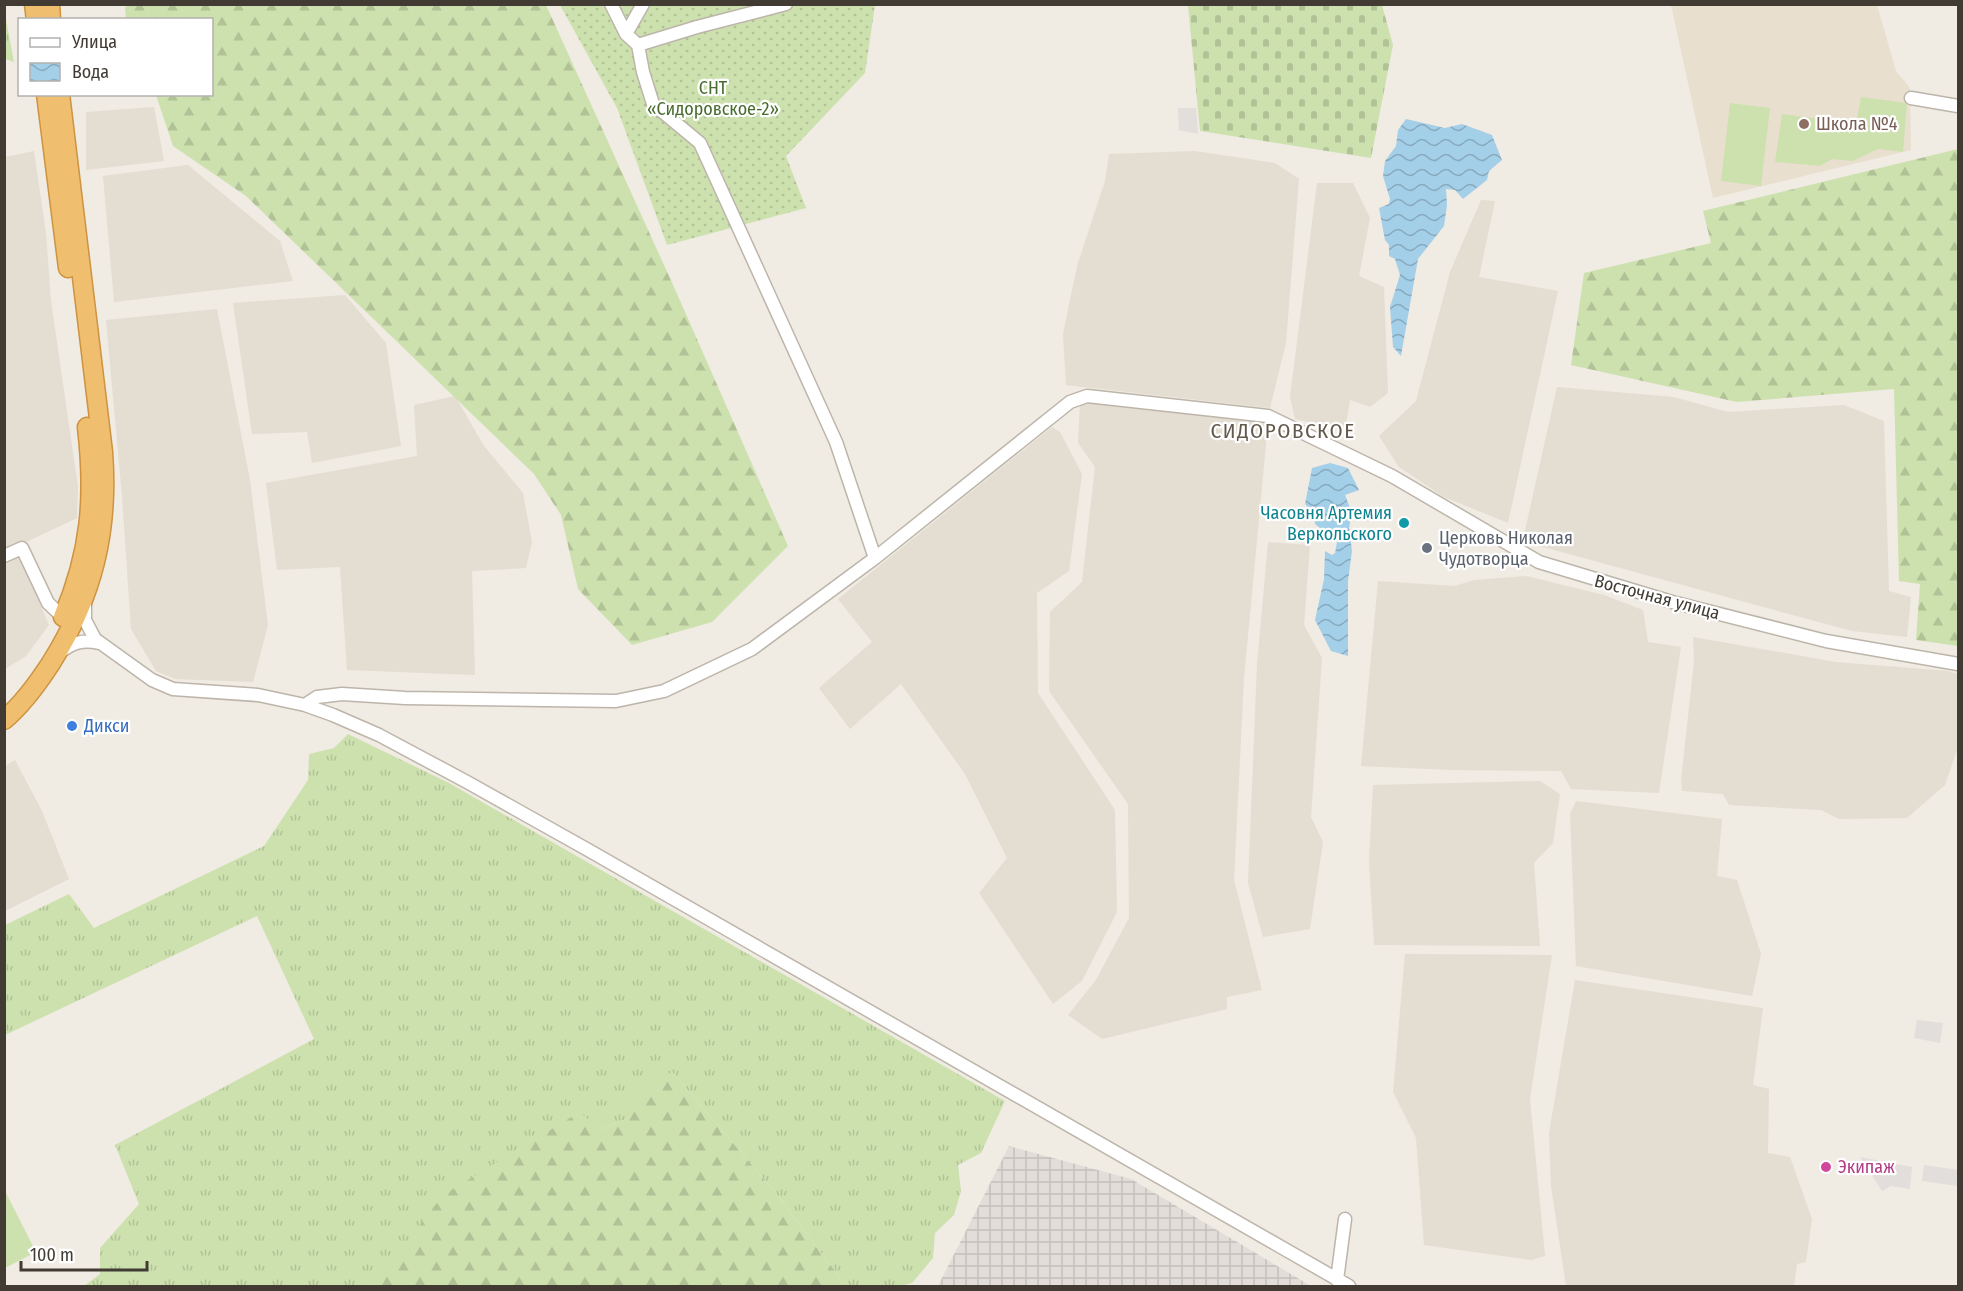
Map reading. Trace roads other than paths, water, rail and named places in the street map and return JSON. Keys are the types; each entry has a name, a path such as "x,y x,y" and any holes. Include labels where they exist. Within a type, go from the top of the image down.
{"highway":[{"path":"4,702 36,665 63,617 73,593 85,550 91,510 92,476 46,96"},
{"path":"4,720 26,697 55,656 86,596 101,533 105,480 60,96"}],"street":[{"path":"610,4 626,34 638,45 643,72 653,104 700,143 836,442 875,558"},
{"path":"626,34 643,4"},
{"path":"638,45 786,4"},
{"path":"1911,98 1959,106"},
{"name":"Восточная улица","path":"305,705 317,697 342,694 405,698 616,701 664,691 752,650 875,558 1070,402 1087,396 1268,416 1392,476 1539,562 1672,602 1826,641 1959,664"},
{"path":"4,556 22,548 48,603 63,617"},
{"path":"86,596 87,627 99,643 143,675 173,689 258,695 305,705 379,735 467,782 1349,1286"},
{"path":"55,656 77,642 99,643"},
{"path":"1337,1280 1345,1219"}],"water":[{"path":"1406,119 1445,128 1462,124 1492,135 1502,160 1489,171 1487,180 1463,199 1455,190 1446,189 1447,205 1444,226 1418,259 1401,356 1393,347 1390,307 1400,275 1395,259 1389,256 1389,245 1385,240 1379,208 1389,204 1390,199 1383,176 1385,161 1396,146 1398,130"},
{"path":"1330,463 1348,468 1359,490 1345,495 1352,513 1349,528 1352,551 1348,581 1348,656 1331,651 1315,620 1324,579 1325,551 1332,555 1335,553 1337,542 1315,524 1314,514 1305,504 1312,468"}],"place":[{"name":"Школа №4","path":"1804,124"},
{"name":"Часовня Артемия Веркольского","path":"1404,523"},
{"name":"Церковь Николая Чудотворца","path":"1427,548"},
{"name":"Дикси","path":"72,726"},
{"name":"Экипаж","path":"1826,1167"}],"district":[{"name":"СИДОРОВСКОЕ","path":"1283,431"}],"park label":[{"name":"СНТ «Сидоровское-2»","path":"713,98"}]}
